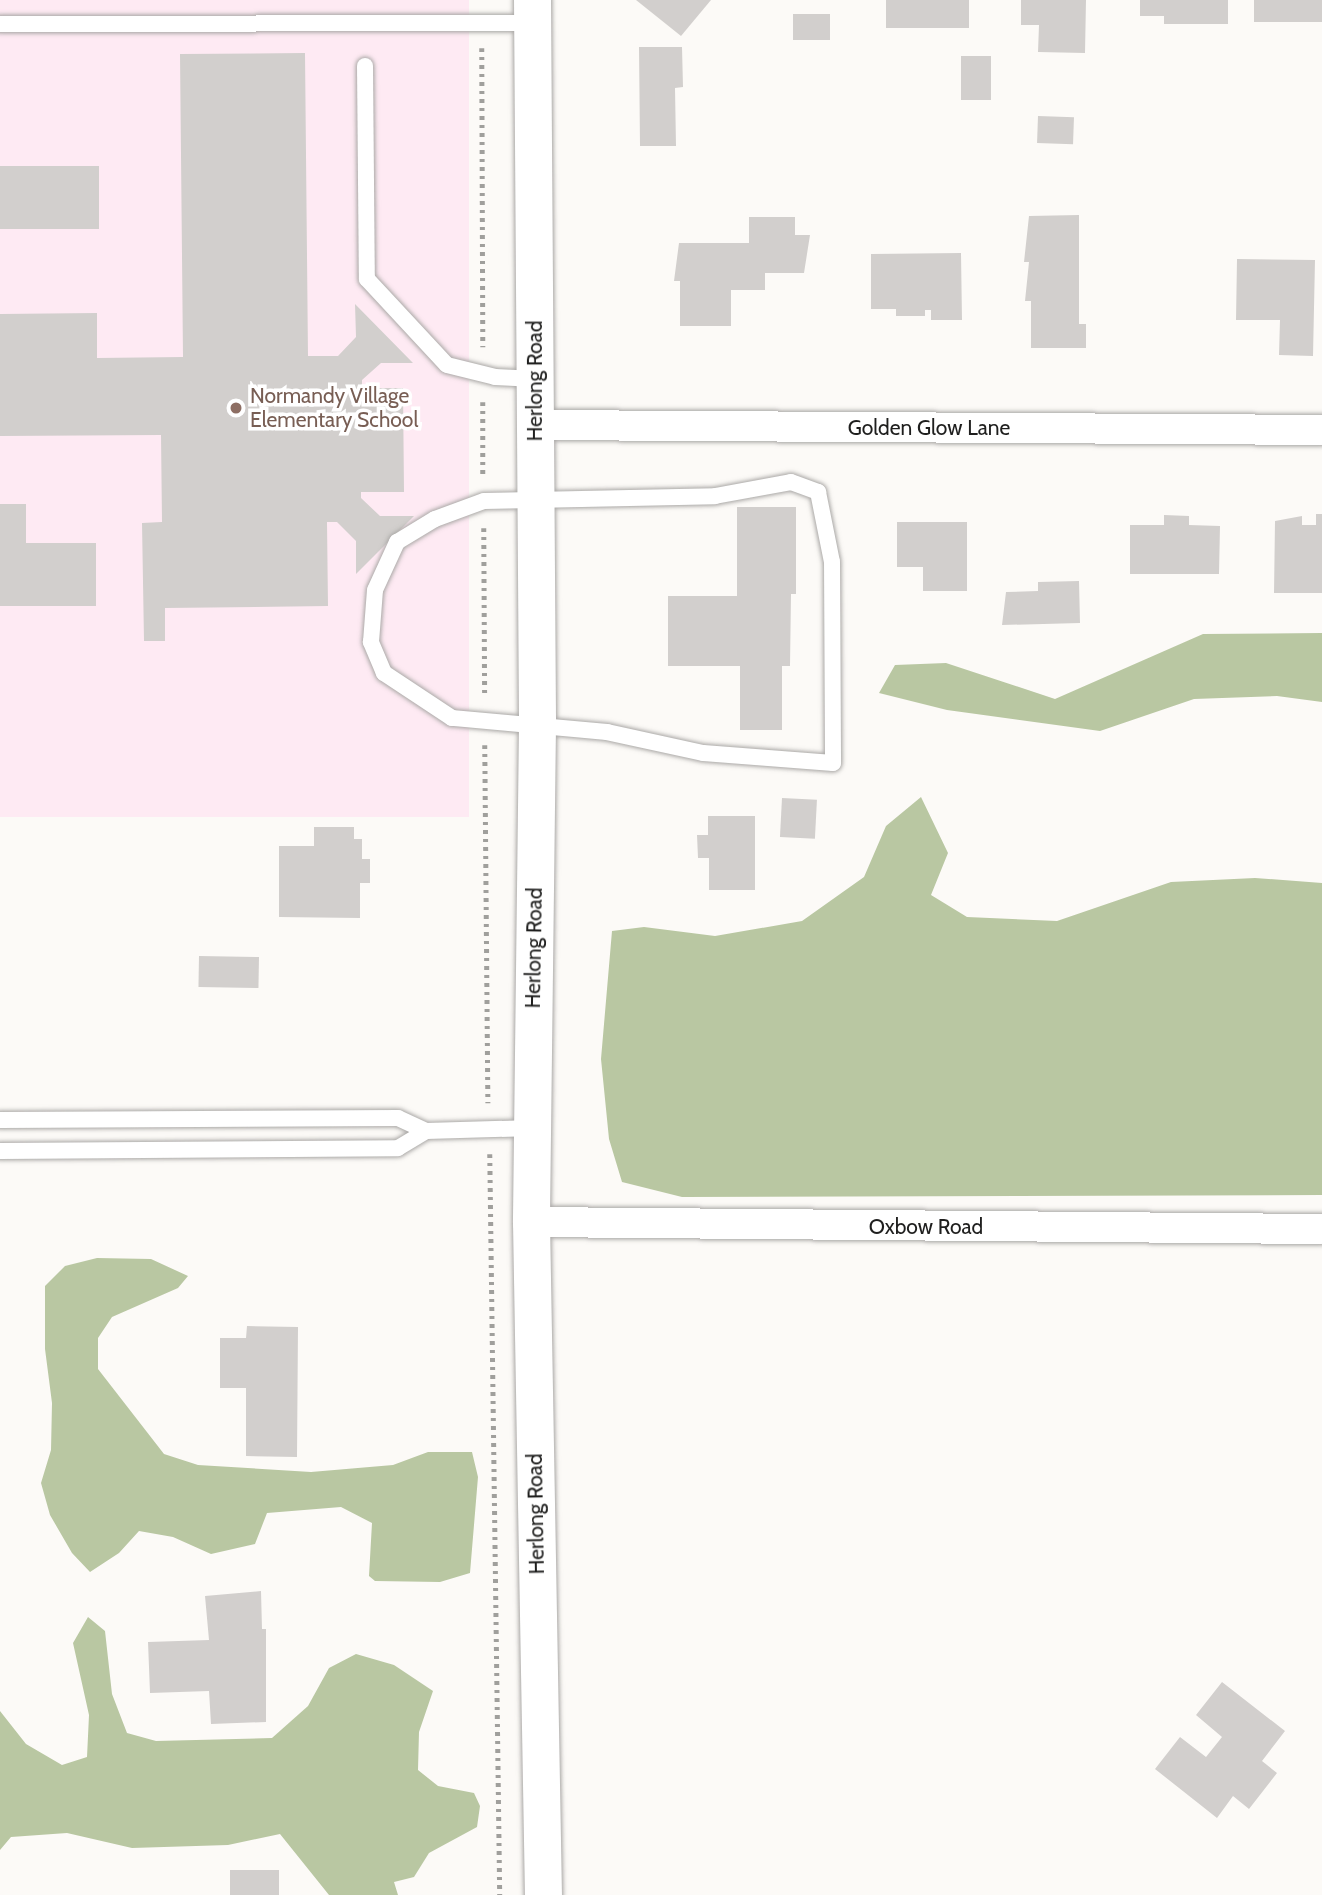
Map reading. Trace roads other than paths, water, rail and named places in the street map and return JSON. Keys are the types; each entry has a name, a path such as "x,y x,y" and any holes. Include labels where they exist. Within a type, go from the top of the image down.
{"street":[{"name":"Herlong Road","path":"531,12 537,425 537,725 531,1222 543,1895"},
{"name":"Golden Glow Lane","path":"537,425 1322,430"},
{"name":"Oxbow Road","path":"531,1222 1322,1229"}],"lane":[{"path":"0,24 482,23 531,12"},
{"path":"365,66 367,279 447,365 483,375 536,379"},
{"path":"791,482 818,492 832,562 834,764 703,753 607,732 575,733 537,725 485,724 452,718 422,701 384,673 371,642 375,590 397,542 435,519 484,501 535,500 715,496 791,482"},
{"path":"0,1120 398,1118 426,1131 532,1128"},
{"path":"0,1151 398,1148 426,1131"}],"place":[{"name":"Normandy Village Elementary School","path":"236,408"}]}
